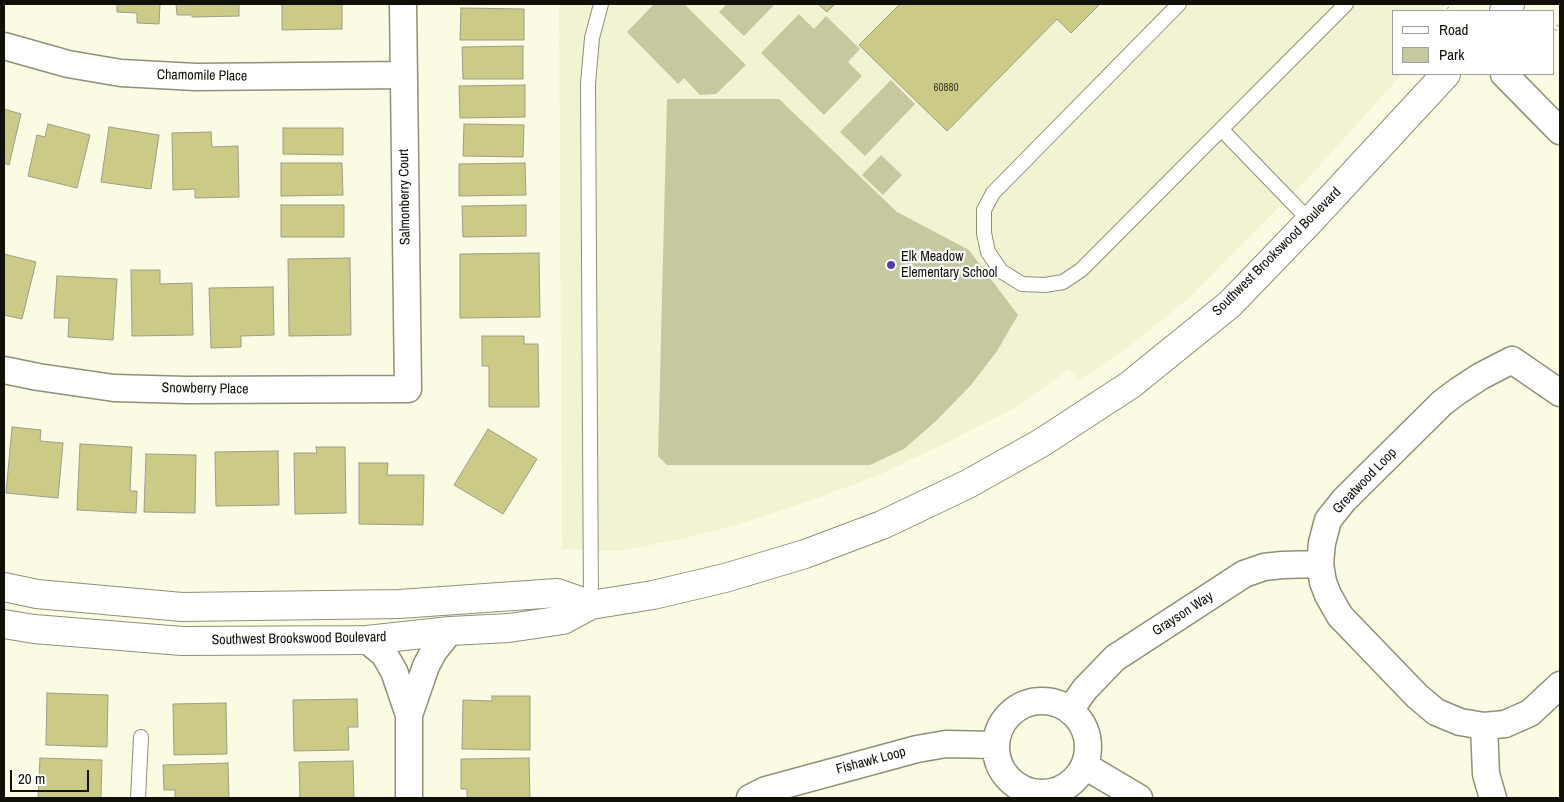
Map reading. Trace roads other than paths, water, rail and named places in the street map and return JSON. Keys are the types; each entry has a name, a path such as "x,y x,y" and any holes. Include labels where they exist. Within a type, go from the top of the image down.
{"main road":[{"name":"Southwest Brookswood Boulevard","path":"4,624 34,629 182,641 367,640 450,631 509,628 563,620 591,605 654,595 725,578 805,554 882,525 968,484 1041,443 1130,385 1230,304 1445,75"},
{"name":"Southwest Brookswood Boulevard","path":"4,587 37,594 182,607 399,604 557,593 591,605"}],"street":[{"name":"Salmonberry Court","path":"403,4 408,389"},
{"name":"Chamomile Place","path":"4,46 68,64 122,73 196,77 404,74"},
{"path":"1505,75 1560,131"},
{"name":"Greatwood Loop","path":"1560,393 1512,360 1481,376 1458,391 1442,403 1344,500 1328,520 1322,543 1320,564 1322,582 1340,616 1417,696 1436,712 1460,722 1484,726 1505,724 1530,713 1560,685"},
{"name":"Snowberry Place","path":"4,370 114,388 186,390 408,389"},
{"name":"Grayson Way","path":"1070,710 1084,689 1115,658 1244,574 1264,567 1320,564"},
{"path":"409,715 426,666 434,650 450,631"},
{"path":"367,640 384,654 394,671 409,715 410,798"},
{"path":"1049,700 1064,705 1070,710 1077,715 1084,726 1088,739 1089,753 1085,766 1076,780 1063,789 1048,793 1032,792 1017,786 1005,775 998,761 996,745 999,730 1007,716 1019,706 1034,701 1049,700"},
{"path":"1484,726 1486,774 1493,798"},
{"name":"Fishawk Loop","path":"750,798 766,790 917,748 946,744 996,745"},
{"path":"1085,766 1139,798"}],"lane":[{"path":"591,605 588,84 592,38 601,4"},
{"path":"1178,4 993,193 984,210 984,233 988,252 1001,271 1022,284 1045,285 1063,282 1081,270 1346,4"},
{"path":"1222,130 1310,221"},
{"path":"138,798 141,737"}],"place":[{"name":"Elk Meadow Elementary School","path":"891,265"}]}
